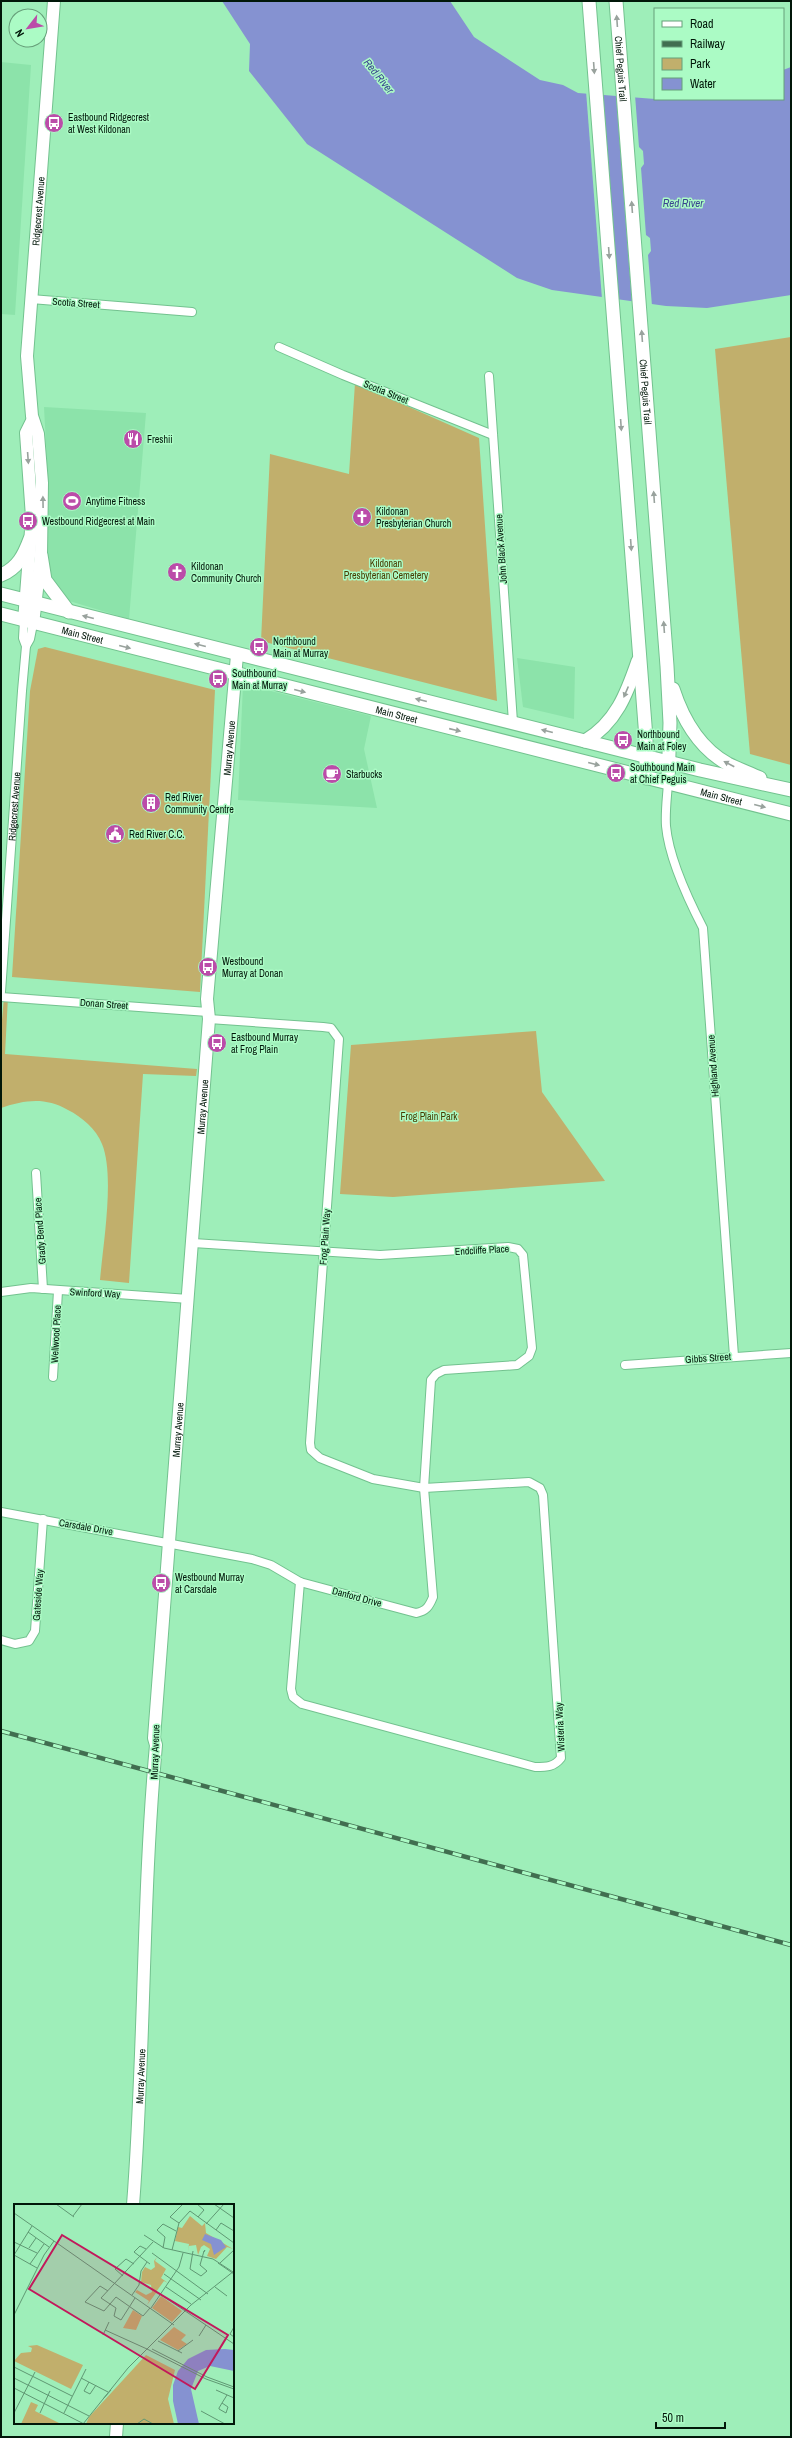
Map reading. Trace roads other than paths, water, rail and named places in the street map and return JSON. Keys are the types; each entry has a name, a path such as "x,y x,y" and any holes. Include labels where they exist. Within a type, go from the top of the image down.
{"main road":[{"path":"589,1 639,656 646,756 646,778"},
{"name":"Chief Peguis Trail","path":"616,1 667,666 670,722 668,783"},
{"path":"1,575 15,566 24,555 30,539"},
{"path":"40,555 45,580 69,612"},
{"name":"Main Street","path":"1,594 238,655 513,722 669,762 791,790"},
{"name":"Main Street","path":"1,614 235,675 791,814"},
{"path":"585,741 602,730 616,712 628,690 639,656"},
{"path":"667,666 679,706 701,743 716,757 730,765 777,786"}],"street":[{"name":"Ridgecrest Avenue","path":"30,602 40,555 42,483 38,434 32,420 27,356 54,1"},
{"name":"Scotia Street","path":"31,299 192,312"},
{"name":"Scotia Street","path":"280,347 343,375 493,435"},
{"name":"John Black Avenue","path":"489,376 513,722"},
{"name":"Ridgecrest Avenue","path":"1,992 26,646 23,638 28,622 30,602 30,539 32,518 26,433 32,420"},
{"name":"Murray Avenue","path":"133,2204 140,2118 146,1910 156,1745 154,1738 189,1299 208,1016 207,999 238,655"},
{"name":"Highland Avenue","path":"668,783 666,817 668,838 689,897 703,928 734,1356"},
{"name":"Donan Street","path":"1,997 208,1016"},
{"name":"Frog Plain Way","path":"208,1016 330,1028 339,1039 310,1443 311,1450 320,1458 373,1478 424,1488"},
{"name":"Grady Bend Place","path":"36,1173 43,1289"},
{"name":"Endcliffe Place","path":"193,1243 380,1255 508,1247 518,1249 523,1255 532,1348 529,1356 517,1365 444,1370 436,1374 431,1380 424,1488"},
{"name":"Swinford Way","path":"1,1292 31,1288 189,1299"},
{"name":"Wellwood Place","path":"53,1377 58,1291"},
{"name":"Gibbs Street","path":"625,1365 791,1353"},
{"name":"Wisteria Way","path":"300,1582 291,1689 296,1701 309,1706 536,1767 547,1767 556,1764 562,1751 543,1495 540,1488 529,1482 424,1488"},
{"name":"Danford Drive","path":"170,1542 252,1558 276,1567 300,1582 416,1613 423,1612 430,1607 433,1598 424,1488"},
{"name":"Carsdale Drive","path":"1,1512 170,1542"},
{"name":"Gateside Way","path":"1,1640 15,1644 29,1641 35,1631 43,1520"},
{"path":"116,2437 117,2424"}],"water":[{"name":"Red River","path":"222,1 450,1 474,37 540,80 563,85 578,93 654,100 784,100 784,70 791,67 791,295 707,308 666,306 552,290 517,278 307,144 249,71 250,44"}],"railway":[{"path":"1,1731 791,1945"}],"place":[{"name":"Eastbound Ridgecrest at West Kildonan","path":"54,123"},
{"name":"Freshii","path":"133,439"},
{"name":"Anytime Fitness","path":"72,501"},
{"name":"Kildonan Presbyterian Church","path":"362,517"},
{"name":"Westbound Ridgecrest at Main","path":"28,521"},
{"name":"Kildonan Community Church","path":"177,572"},
{"name":"Northbound Main at Murray","path":"259,647"},
{"name":"Southbound Main at Murray","path":"218,679"},
{"name":"Northbound Main at Foley","path":"623,740"},
{"name":"Southbound Main at Chief Peguis","path":"616,773"},
{"name":"Starbucks","path":"332,774"},
{"name":"Red River Community Centre","path":"151,803"},
{"name":"Red River C.C.","path":"115,834"},
{"name":"Westbound Murray at Donan","path":"208,967"},
{"name":"Eastbound Murray at Frog Plain","path":"217,1043"},
{"name":"Westbound Murray at Carsdale","path":"161,1583"}],"park label":[{"name":"Kildonan Presbyterian Cemetery","path":"386,568"},
{"name":"Frog Plain Park","path":"429,1116"}]}
